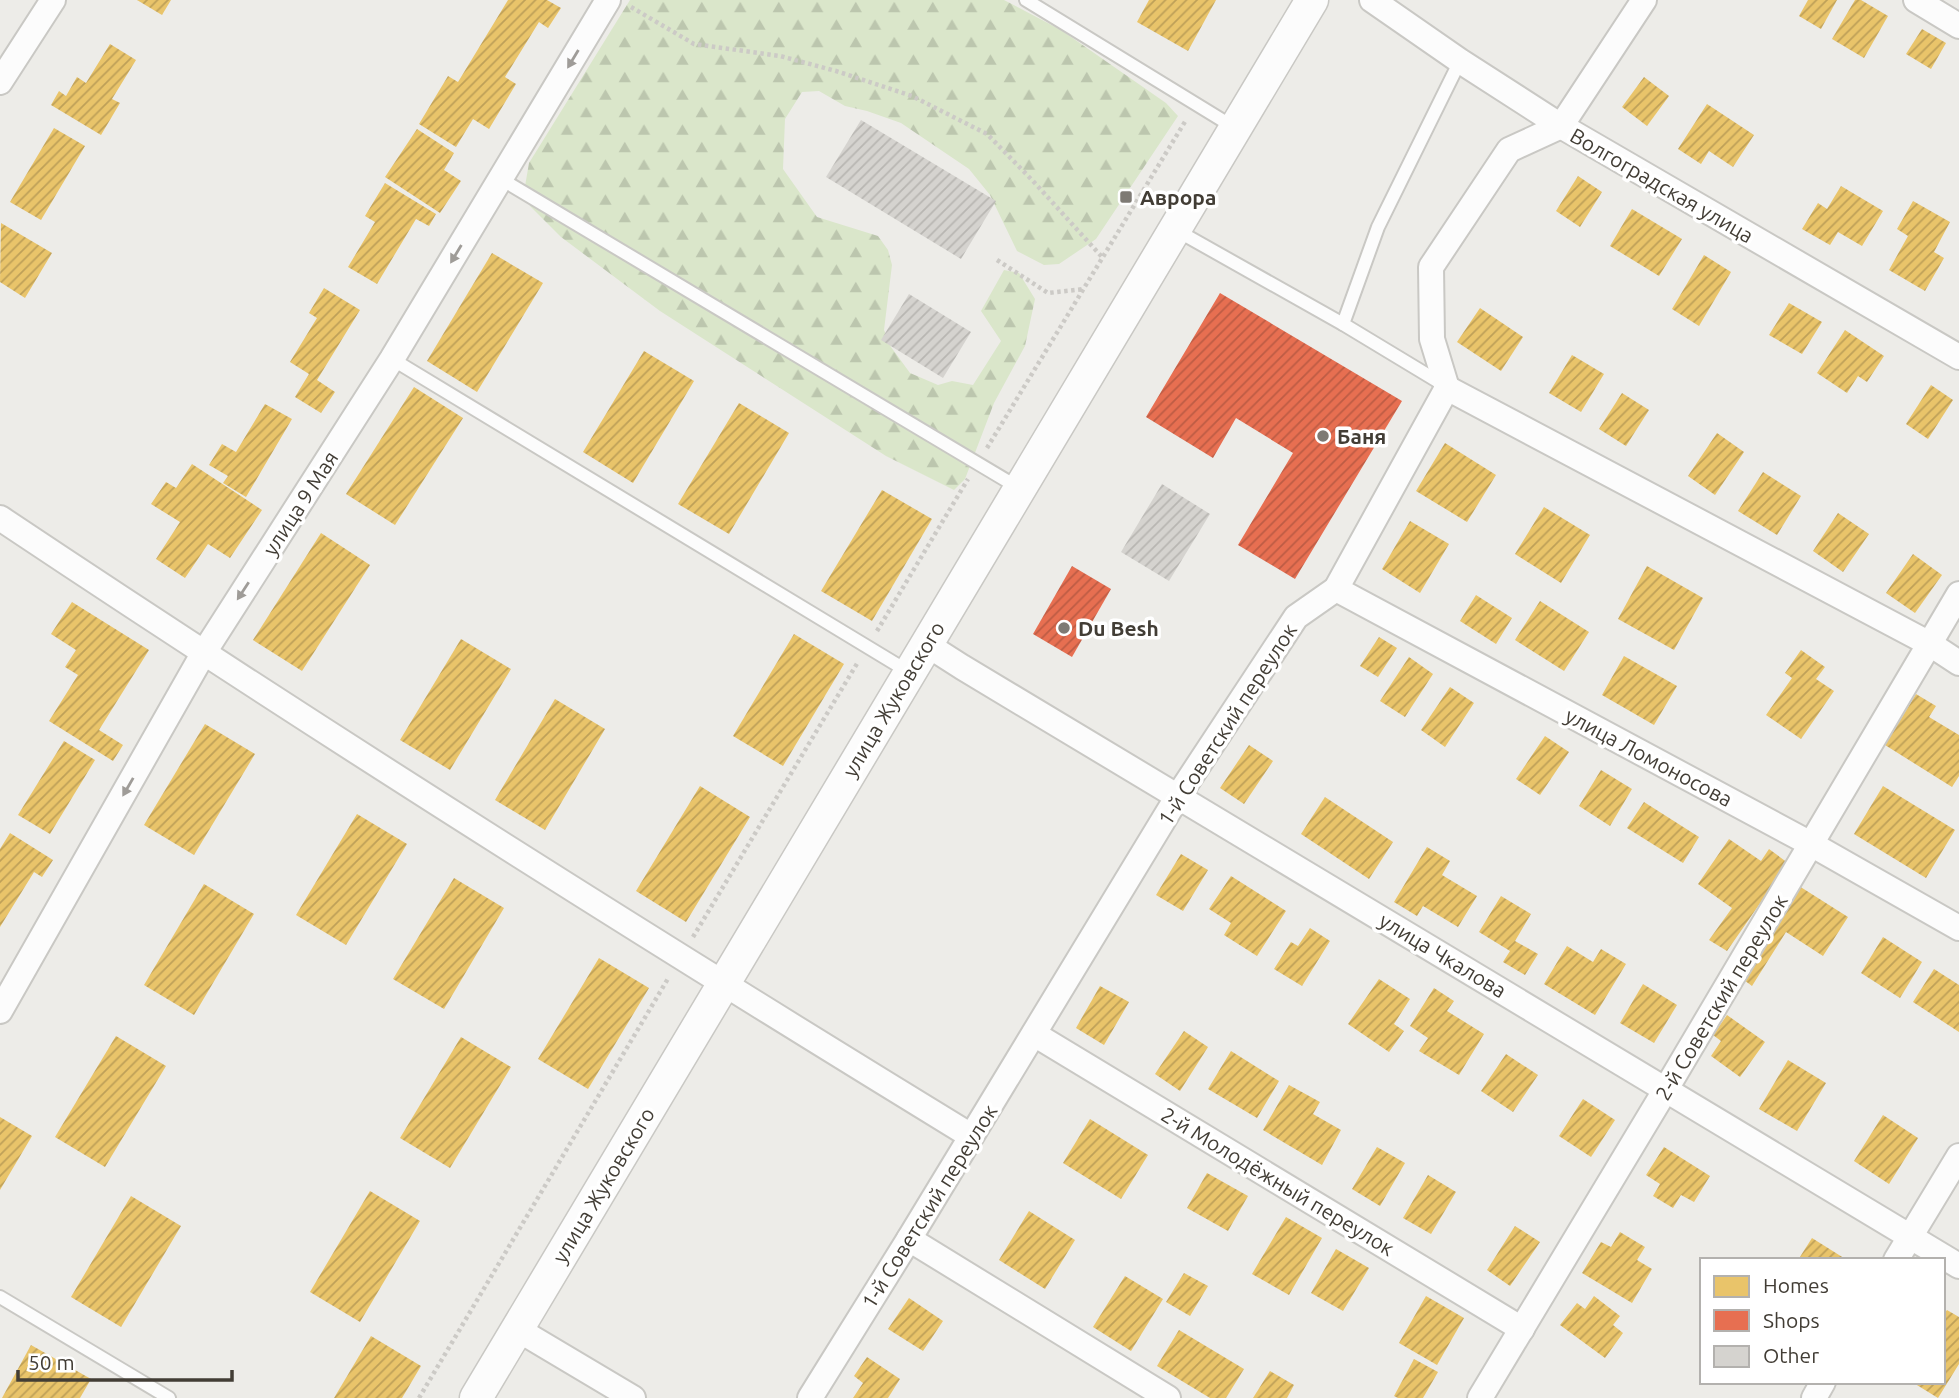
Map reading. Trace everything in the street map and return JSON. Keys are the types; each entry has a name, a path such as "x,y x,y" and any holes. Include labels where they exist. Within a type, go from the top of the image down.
{"street":[{"path":"0,82 53,0"},
{"name":"улица Жуковского","path":"476,1398 1312,0"},
{"name":"Волгоградская улица","path":"1372,0 1561,126 1959,357"},
{"path":"1644,0 1561,126 1509,150 1431,267 1432,339 1447,388 1930,644 1959,663"},
{"path":"1916,0 1959,26"},
{"name":"улица 9 Мая","path":"0,1011 203,654 392,359 501,179 619,3"},
{"name":"1-й Советский переулок","path":"810,1398 1178,796 1297,617 1336,589 1447,388"},
{"path":"0,518 203,654 723,984 971,1136"},
{"name":"улица Ломоносова","path":"1336,589 1811,844 1959,928"},
{"name":"2-й Советский переулок","path":"1480,1398 1959,594"},
{"name":"улица Чкалова","path":"926,644 1959,1266"},
{"name":"2-й Молодёжный переулок","path":"1034,1034 1522,1329"},
{"path":"1897,1258 1959,1156"},
{"path":"909,1239 1168,1398"},
{"path":"517,1329 633,1398"}],"lane":[{"path":"1026,0 1234,128"},
{"path":"1343,324 1378,227 1460,61"},
{"path":"501,179 1019,488"},
{"path":"1174,229 1343,324 1447,388"},
{"path":"392,359 909,672"},
{"path":"0,1297 169,1398"}],"path":[{"path":"619,3 694,44 780,56 836,71 912,96 987,134 1034,181 1102,257"},
{"path":"690,943 1195,104"},
{"path":"997,260 1048,293 1084,289"},
{"path":"419,1398 669,977"}],"green space":[{"path":"630,0 1004,0 1061,30 1166,103 1178,116 1096,239 1059,264 1044,265 1017,251 990,195 969,169 901,123 845,106 819,91 802,92 785,119 783,169 817,217 878,236 888,250 892,265 884,330 891,347 910,373 938,385 952,381 973,385 1001,341 981,311 1004,270 1019,273 1035,299 1025,346 994,403 965,479 954,490 886,456 660,311 561,237 530,206 524,192 529,163"}],"building: Homes":[{"path":"137,0 171,0 162,15"},
{"path":"508,0 547,0 561,8 548,28 539,22 505,77 516,84 489,129 473,119 456,147 419,124 448,76 458,82"},
{"path":"1149,0 1216,0 1188,51 1137,22"},
{"path":"1808,0 1837,0 1821,29 1799,16"},
{"path":"1855,0 1861,0 1888,16 1864,58 1832,39"},
{"path":"1922,29 1946,43 1931,69 1906,54"},
{"path":"110,44 136,60 112,99 120,103 101,135 51,105 59,91 66,96 77,77 86,83"},
{"path":"1644,77 1669,96 1647,126 1622,107"},
{"path":"1707,104 1754,135 1733,167 1709,151 1701,164 1678,149"},
{"path":"54,128 85,146 41,220 10,202"},
{"path":"417,129 454,153 444,170 461,181 440,213 385,177"},
{"path":"1578,176 1602,192 1580,227 1556,211"},
{"path":"385,183 436,214 429,226 416,219 377,284 348,267 375,222 365,216"},
{"path":"1841,186 1883,211 1862,246 1838,232 1830,245 1802,229 1818,203 1827,209"},
{"path":"1913,201 1950,222 1934,252 1944,258 1925,291 1889,270 1908,236 1897,229"},
{"path":"1632,209 1682,239 1659,276 1610,246"},
{"path":"1,223 52,253 25,298 0,282"},
{"path":"492,253 543,283 477,392 427,361"},
{"path":"1704,255 1731,272 1699,326 1672,309"},
{"path":"324,288 360,310 317,380 335,392 321,413 295,397 309,374 290,362 317,318 309,313"},
{"path":"1789,303 1822,322 1802,354 1769,335"},
{"path":"1480,308 1523,337 1501,371 1457,342"},
{"path":"1845,330 1884,356 1867,382 1858,376 1847,393 1817,373"},
{"path":"644,351 694,381 633,483 583,452"},
{"path":"1572,355 1604,374 1581,412 1549,393"},
{"path":"1931,385 1953,400 1928,439 1906,424"},
{"path":"414,387 463,418 395,525 346,494"},
{"path":"1622,393 1649,410 1626,446 1599,429"},
{"path":"739,403 789,433 729,534 678,504"},
{"path":"265,404 292,419 246,497 223,483 228,476 209,465 222,444 236,452"},
{"path":"1717,433 1744,452 1715,495 1688,476"},
{"path":"1445,443 1496,475 1467,522 1416,491"},
{"path":"192,464 262,510 230,558 208,544 185,578 156,559 180,522 151,504 166,482 176,488"},
{"path":"1763,472 1801,496 1777,535 1738,511"},
{"path":"882,490 932,519 872,621 821,591"},
{"path":"1544,507 1590,535 1561,583 1515,554"},
{"path":"1838,513 1869,534 1843,572 1813,551"},
{"path":"1410,521 1449,544 1420,593 1382,569"},
{"path":"321,533 370,565 302,671 253,640"},
{"path":"1913,554 1942,575 1915,613 1886,593"},
{"path":"1647,566 1703,598 1674,650 1618,619"},
{"path":"1476,595 1512,618 1496,644 1460,621"},
{"path":"1540,601 1589,632 1564,671 1515,640"},
{"path":"72,602 149,650 99,730 123,745 113,761 49,721 78,675 65,667 76,650 51,634"},
{"path":"794,634 844,664 783,766 733,736"},
{"path":"1379,637 1397,648 1378,677 1360,666"},
{"path":"461,639 511,669 450,770 400,740"},
{"path":"1801,650 1825,667 1816,679 1834,691 1801,739 1766,715 1792,678 1785,673"},
{"path":"1624,656 1677,686 1654,725 1602,695"},
{"path":"1409,657 1433,674 1405,717 1380,701"},
{"path":"1450,687 1474,703 1445,747 1421,730"},
{"path":"1916,694 1936,706 1929,717 1959,735 1959,776 1952,787 1885,745"},
{"path":"555,699 605,729 545,830 495,800"},
{"path":"205,724 255,754 194,855 144,825"},
{"path":"1545,736 1569,752 1540,795 1516,779"},
{"path":"64,741 95,760 50,834 18,815"},
{"path":"1249,745 1273,761 1244,804 1220,788"},
{"path":"1601,770 1632,789 1610,826 1579,806"},
{"path":"700,786 750,817 686,922 636,891"},
{"path":"1883,786 1955,830 1926,878 1854,834"},
{"path":"1325,797 1393,842 1369,879 1301,834"},
{"path":"1644,802 1699,837 1683,863 1627,828"},
{"path":"357,814 407,844 346,945 296,915"},
{"path":"10,833 53,860 42,877 34,872 0,927 0,849"},
{"path":"1729,839 1761,861 1769,849 1788,863 1727,951 1709,940 1732,908 1698,884"},
{"path":"1427,847 1450,861 1442,875 1477,896 1458,927 1423,906 1417,916 1394,902"},
{"path":"1181,854 1208,870 1183,911 1156,895"},
{"path":"1231,876 1286,911 1257,956 1224,935 1231,923 1209,909"},
{"path":"454,878 504,908 444,1009 393,979"},
{"path":"204,884 254,914 194,1015 144,985"},
{"path":"1799,886 1848,917 1823,956 1786,932 1752,986 1740,977"},
{"path":"1501,896 1531,914 1515,941 1538,954 1525,975 1503,962 1510,951 1479,932"},
{"path":"1310,928 1330,941 1302,986 1274,969 1291,942 1298,946"},
{"path":"1883,937 1922,962 1900,998 1861,973"},
{"path":"1567,946 1593,962 1601,949 1626,964 1595,1015 1544,984"},
{"path":"599,958 649,988 588,1089 538,1059"},
{"path":"1934,969 1959,985 1959,1032 1913,1002"},
{"path":"1379,979 1410,999 1394,1024 1404,1031 1389,1052 1348,1024"},
{"path":"1643,984 1677,1005 1654,1043 1620,1023"},
{"path":"1100,986 1129,1002 1104,1045 1076,1028"},
{"path":"1434,988 1454,1001 1447,1011 1484,1034 1459,1075 1419,1051 1428,1038 1410,1026"},
{"path":"1727,1015 1765,1042 1740,1077 1711,1056 1721,1041 1713,1035"},
{"path":"1184,1031 1208,1047 1180,1091 1155,1074"},
{"path":"116,1036 166,1066 105,1167 55,1137"},
{"path":"461,1037 511,1067 450,1168 400,1138"},
{"path":"1231,1051 1279,1081 1257,1118 1208,1089"},
{"path":"1506,1054 1538,1075 1513,1112 1481,1091"},
{"path":"1788,1060 1826,1083 1797,1131 1759,1109"},
{"path":"1289,1085 1320,1102 1313,1114 1341,1130 1322,1165 1263,1130"},
{"path":"1583,1099 1615,1120 1591,1157 1559,1136"},
{"path":"1883,1115 1918,1138 1889,1184 1854,1161"},
{"path":"0,1117 32,1136 0,1190"},
{"path":"1090,1119 1148,1155 1121,1199 1063,1163"},
{"path":"1377,1147 1405,1163 1380,1206 1352,1189"},
{"path":"1664,1147 1710,1176 1694,1202 1681,1195 1673,1208 1653,1196 1660,1184 1646,1175"},
{"path":"1207,1173 1248,1196 1228,1231 1187,1208"},
{"path":"1428,1175 1456,1192 1431,1234 1403,1218"},
{"path":"370,1191 420,1221 360,1322 310,1292"},
{"path":"131,1196 181,1226 121,1327 71,1297"},
{"path":"1029,1211 1075,1240 1045,1289 999,1260"},
{"path":"1286,1217 1322,1238 1289,1295 1252,1274"},
{"path":"1515,1226 1540,1242 1510,1286 1487,1270"},
{"path":"1620,1232 1645,1247 1637,1260 1652,1269 1632,1303 1582,1273 1601,1242 1611,1247"},
{"path":"1812,1238 1844,1258 1799,1258"},
{"path":"1336,1249 1369,1268 1343,1311 1311,1293"},
{"path":"1184,1273 1208,1286 1190,1316 1166,1302"},
{"path":"1125,1276 1163,1299 1131,1351 1093,1327"},
{"path":"1426,1296 1464,1318 1437,1365 1399,1343"},
{"path":"1594,1296 1620,1316 1613,1325 1623,1333 1605,1358 1560,1325 1577,1303 1585,1309"},
{"path":"909,1298 943,1321 923,1351 888,1329"},
{"path":"1947,1310 1959,1317 1959,1364 1938,1398 1915,1384 1945,1384"},
{"path":"1179,1330 1244,1369 1226,1398 1210,1398 1157,1366"},
{"path":"371,1336 421,1366 402,1398 334,1398"},
{"path":"31,1345 91,1379 80,1398 2,1398"},
{"path":"867,1357 900,1379 888,1398 853,1398 863,1383 854,1376"},
{"path":"1414,1359 1438,1372 1423,1398 1398,1398 1394,1396"},
{"path":"1270,1371 1294,1385 1287,1398 1253,1398"}],"building: Shops":[{"name":"Баня","path":"1220,293 1402,401 1295,579 1238,545 1293,453 1236,418 1213,458 1146,417"},
{"path":"1072,566 1111,589 1072,657 1033,634"}],"building: Other":[{"path":"861,120 996,201 961,259 826,177"},
{"path":"909,294 971,332 943,378 881,340"},
{"path":"1162,484 1210,514 1169,581 1121,552"}],"place":[{"name":"Аврора","path":"1126,197"},
{"name":"Баня","path":"1323,436"},
{"name":"Du Besh","path":"1064,628"}]}
